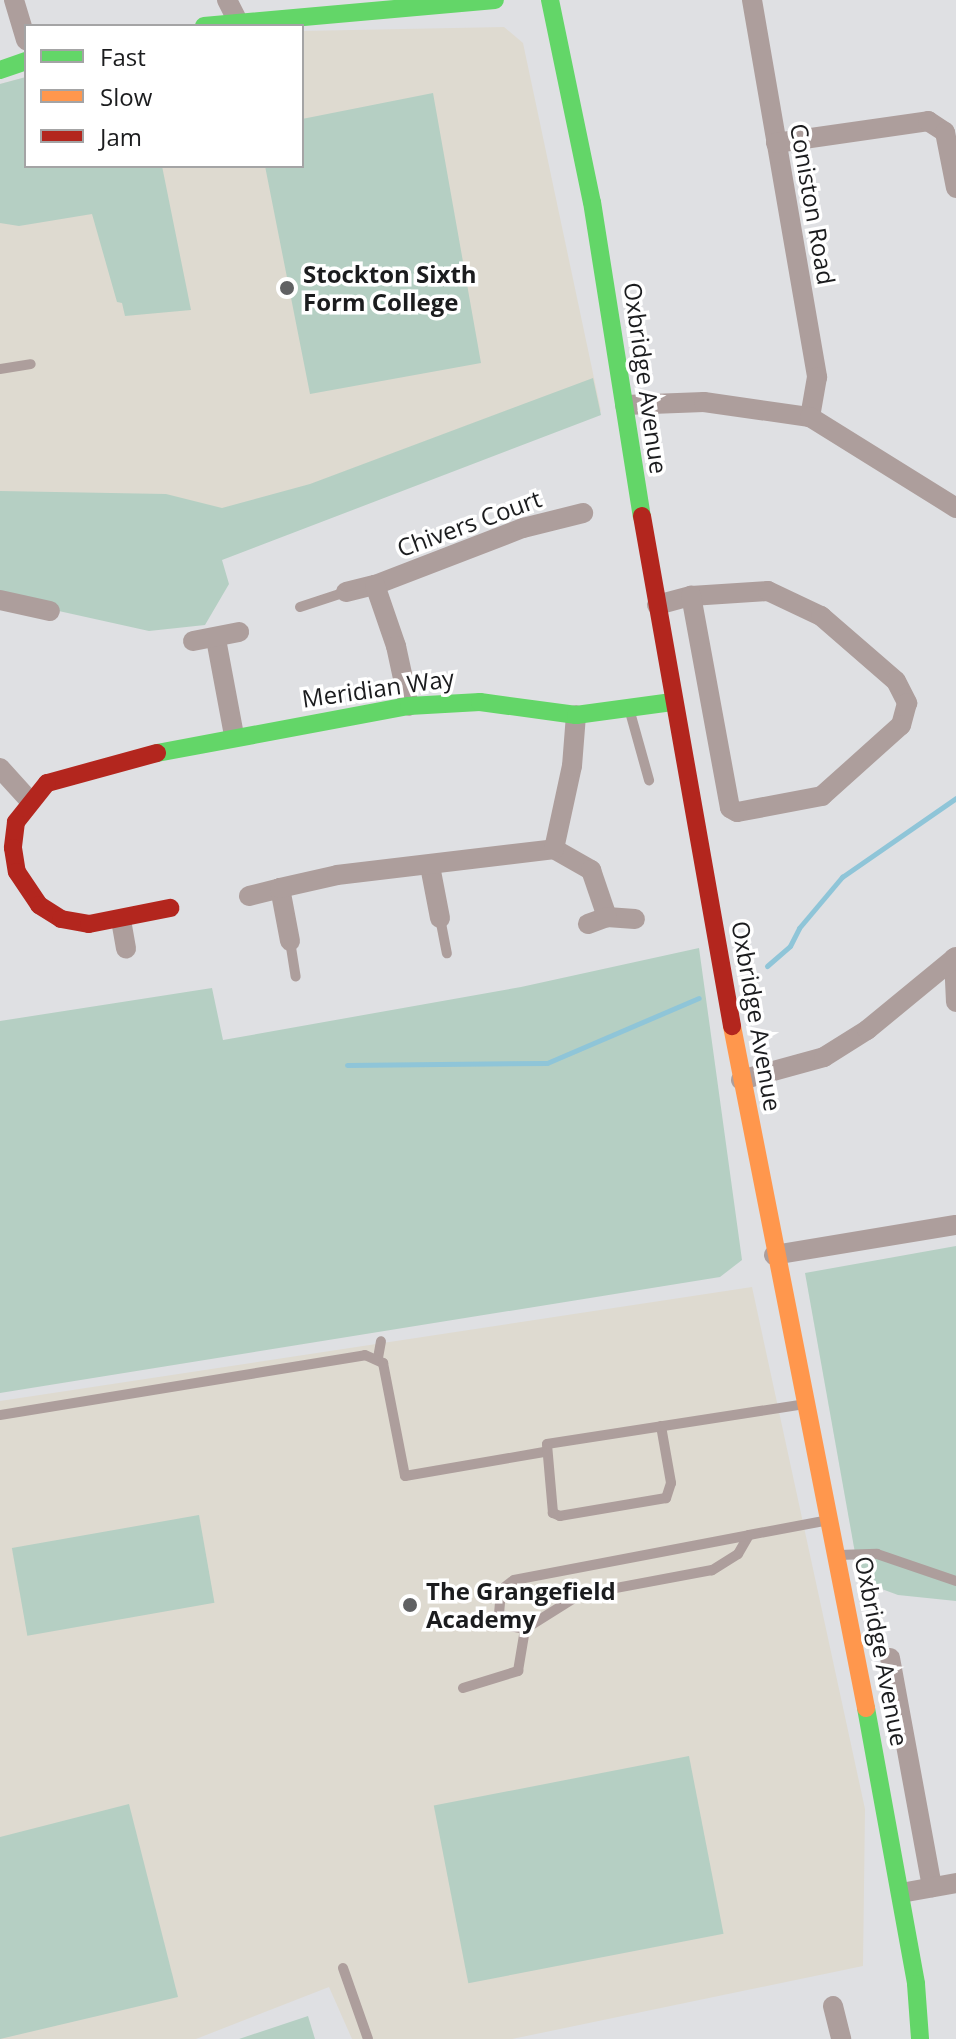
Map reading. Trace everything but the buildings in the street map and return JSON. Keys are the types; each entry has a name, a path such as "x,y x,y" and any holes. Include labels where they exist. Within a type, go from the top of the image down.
{"main road":[{"path":"215,24 495,0"},
{"name":"Oxbridge Avenue","path":"550,0 592,202 672,702 741,1080 804,1404 837,1555 901,1893 920,2039"},
{"path":"0,70 24,62"},
{"name":"Meridian Way","path":"29,800 47,783 71,773 234,735 409,706 480,702 576,715 672,702"},
{"path":"29,800 16,822 13,848 27,891 61,919 89,924 170,908"}],"street":[{"path":"14,0 24,33"},
{"path":"227,0 237,20"},
{"name":"Coniston Road","path":"752,0 817,377 810,417"},
{"path":"776,143 928,121 945,132 956,188"},
{"path":"625,405 704,402 810,417 956,508"},
{"name":"Chivers Court","path":"346,592 375,585 523,528 583,513"},
{"path":"375,585 396,646 409,706"},
{"path":"657,605 691,596 768,591 821,616 896,681 907,703 901,725 822,796 737,812 730,808 691,596"},
{"path":"0,600 50,611"},
{"path":"193,641 216,639 239,632"},
{"path":"216,639 234,735"},
{"path":"554,849 572,766 576,715"},
{"path":"0,768 29,800"},
{"path":"249,896 337,875 554,849 591,870 598,920 635,919"},
{"path":"430,866 440,918"},
{"path":"280,888 290,941"},
{"path":"121,920 126,949"},
{"path":"741,1080 824,1057 867,1030 955,957"},
{"path":"955,957 956,1002"},
{"path":"774,1255 956,1225"},
{"path":"890,1658 932,1887"},
{"path":"901,1893 956,1883"},
{"path":"833,2006 841,2039"}],"lane":[{"path":"0,369 31,364"},
{"path":"300,607 346,592"},
{"path":"629,710 649,780"},
{"path":"440,918 447,953"},
{"path":"290,941 296,977"},
{"path":"381,1341 378,1358 386,1372 405,1476 544,1452"},
{"path":"0,1415 365,1355 378,1358"},
{"path":"661,1426 671,1483 666,1498 560,1516 553,1513 544,1452 547,1444 661,1426 804,1404"},
{"path":"749,1535 738,1554 712,1570 579,1595 525,1629 510,1626 496,1603 501,1590 514,1580 749,1535 830,1520"},
{"path":"837,1555 877,1554 956,1581"},
{"path":"463,1688 518,1671 525,1629"},
{"path":"343,1968 368,2039"}],"shaded area":[{"name":"Stockton Sixth Form College","path":"504,27 523,43 601,411 221,544 0,532 0,84 24,78 24,168 304,168 304,31"},
{"name":"The Grangefield Academy","path":"752,1287 865,1809 863,1966 512,2039 352,2039 329,1987 196,2039 0,2039 0,1401"}],"green space":[{"path":"24,78 24,168 162,168 191,310 125,316 122,303 117,302 92,214 19,226 0,223 0,84"},
{"path":"433,93 481,363 310,394 265,168 304,168 304,119"},
{"path":"593,378 601,415 222,560 229,584 205,625 149,631 0,598 0,491 166,494 222,508 310,484"},
{"path":"699,948 742,1260 720,1277 0,1393 0,1021 212,988 223,1040 521,987"},
{"path":"956,1246 956,1601 898,1595 860,1581 805,1273"},
{"path":"199,1515 214,1603 27,1636 12,1548"},
{"path":"689,1756 724,1934 468,1983 434,1806"},
{"path":"129,1804 178,1997 0,2039 0,1837"},
{"path":"308,2016 315,2039 239,2039"}],"waterway":[{"path":"767,966 790,946 799,928 842,877 956,798"},
{"path":"347,1065 547,1063 699,998"}],"traffic: fast":[{"path":"226,24 495,0"},
{"path":"550,0 592,202 642,516"},
{"path":"0,70 24,62"},
{"path":"157,753 409,706 480,702 576,715 672,702"},
{"path":"866,1708 916,1984 920,2039"}],"traffic: slow":[{"path":"732,1026 866,1708"}],"traffic: jam":[{"path":"642,516 732,1026"},
{"path":"157,753 47,783 16,822 13,848 17,872 39,905 61,919 89,924 170,908"}],"place":[{"name":"Stockton Sixth Form College","path":"287,288"},
{"name":"The Grangefield Academy","path":"410,1605"}]}
